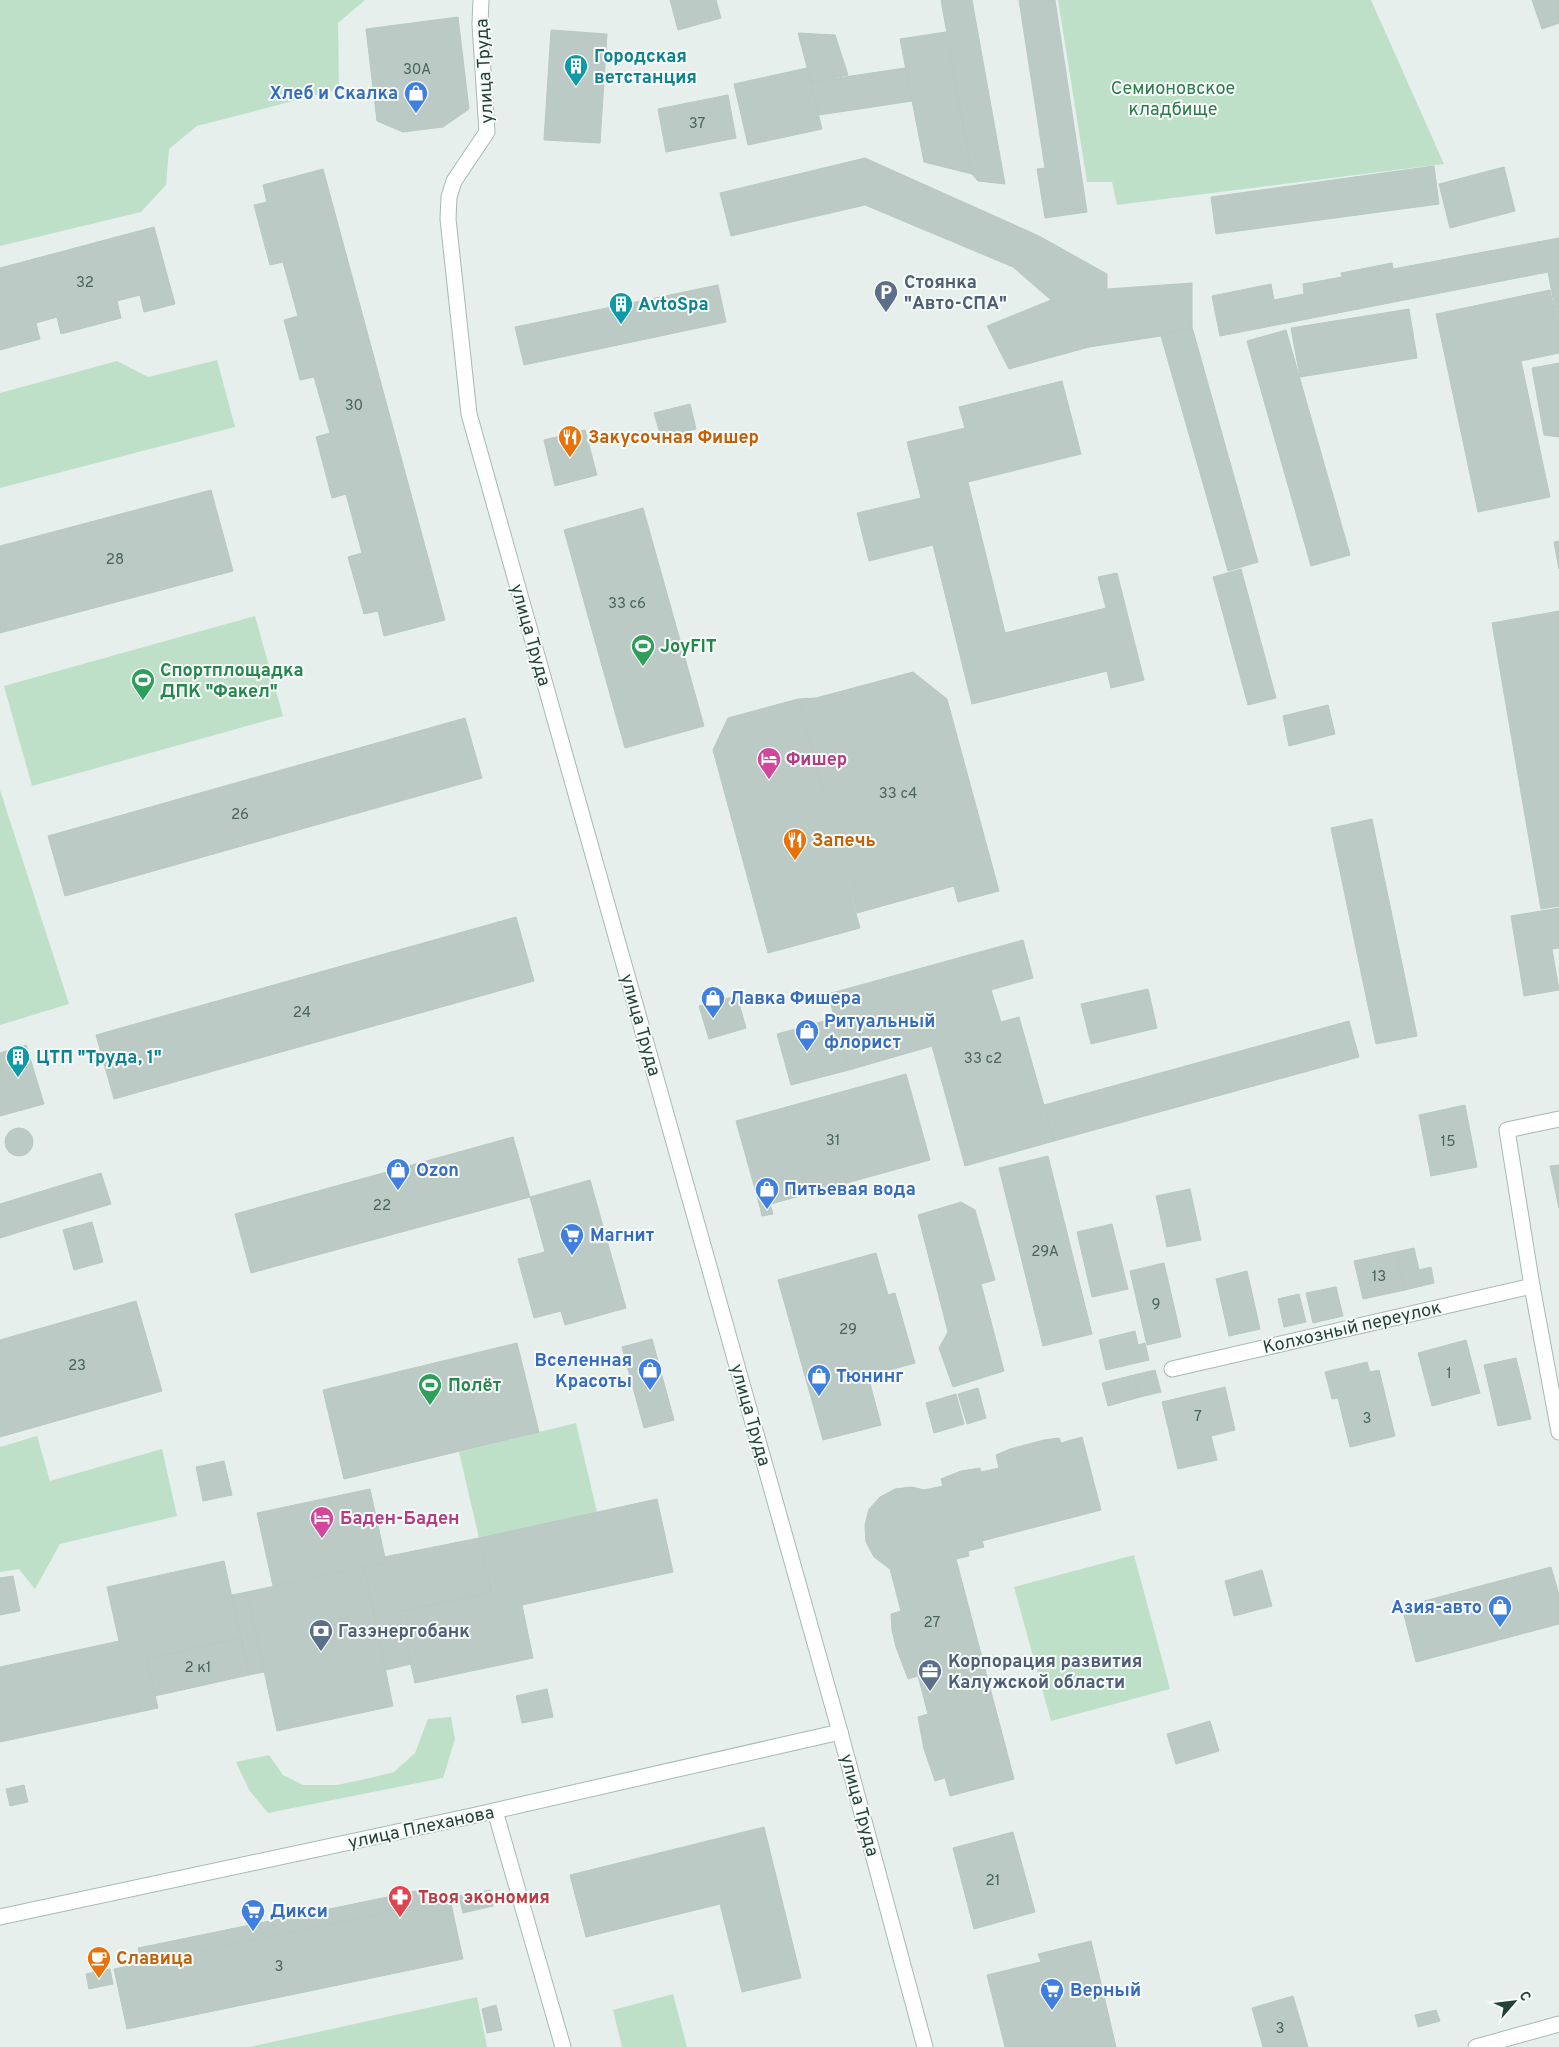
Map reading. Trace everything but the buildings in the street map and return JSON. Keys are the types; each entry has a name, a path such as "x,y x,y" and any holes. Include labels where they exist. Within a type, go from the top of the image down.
{"street":[{"name":"улица Труда","path":"481,0 480,24 487,132 454,181 449,198 448,219 468,414 840,1732 925,2047"},
{"path":"1559,1119 1507,1130 1532,1286 1559,1432"},
{"name":"Колхозный переулок","path":"1172,1369 1532,1286"},
{"name":"улица Плеханова","path":"0,1917 495,1811 840,1732"},
{"path":"495,1811 563,2047"},
{"path":"1476,2047 1559,2024"}],"green space":[{"path":"0,0 365,0 338,23 339,89 197,126 169,149 166,185 141,212 0,246"},
{"name":"Семионовское кладбище","path":"1058,0 1371,0 1444,164 1117,205 1112,182 1087,182"},
{"path":"217,360 235,427 0,488 0,393 117,361 148,377"},
{"name":"Спортплощадка ДПК \"Факел\"","path":"255,616 283,716 32,786 4,686"},
{"path":"0,790 69,1004 0,1025"},
{"path":"576,1423 597,1512 479,1538 459,1452"},
{"path":"37,1436 50,1481 162,1449 177,1516 60,1544 35,1589 19,1569 0,1572 0,1447"},
{"path":"1134,1555 1170,1689 1051,1721 1014,1587"},
{"path":"451,1717 455,1739 443,1778 268,1813 249,1790 236,1762 269,1755 283,1775 303,1785 337,1785 394,1772 415,1753 428,1719"},
{"path":"673,1994 687,2047 622,2047 613,2010"},
{"path":"477,1997 487,2047 250,2047"}],"place":[{"name":"Городская ветстанция","path":"576,87"},
{"name":"Хлеб и Скалка","path":"416,114"},
{"name":"Стоянка \"Авто-СПА\"","path":"886,313"},
{"name":"AvtoSpa","path":"621,325"},
{"name":"Закусочная Фишер","path":"570,458"},
{"name":"JoyFIT","path":"643,667"},
{"name":"Спортплощадка ДПК \"Факел\"","path":"143,701"},
{"name":"Фишер","path":"769,780"},
{"name":"Запечь","path":"795,861"},
{"name":"Лавка Фишера","path":"713,1019"},
{"name":"Ритуальный флорист","path":"807,1052"},
{"name":"ЦТП \"Труда, 1\"","path":"18,1078"},
{"name":"Ozon","path":"398,1191"},
{"name":"Питьевая вода","path":"767,1210"},
{"name":"Магнит","path":"572,1256"},
{"name":"Вселенная Красоты","path":"650,1391"},
{"name":"Тюнинг","path":"819,1397"},
{"name":"Полёт","path":"430,1406"},
{"name":"Баден-Баден","path":"322,1539"},
{"name":"Азия-авто","path":"1500,1628"},
{"name":"Газэнергобанк","path":"321,1652"},
{"name":"Корпорация развития Калужской области","path":"930,1692"},
{"name":"Твоя экономия","path":"400,1918"},
{"name":"Дикси","path":"253,1932"},
{"name":"Славица","path":"99,1979"},
{"name":"Верный","path":"1052,2011"}]}
